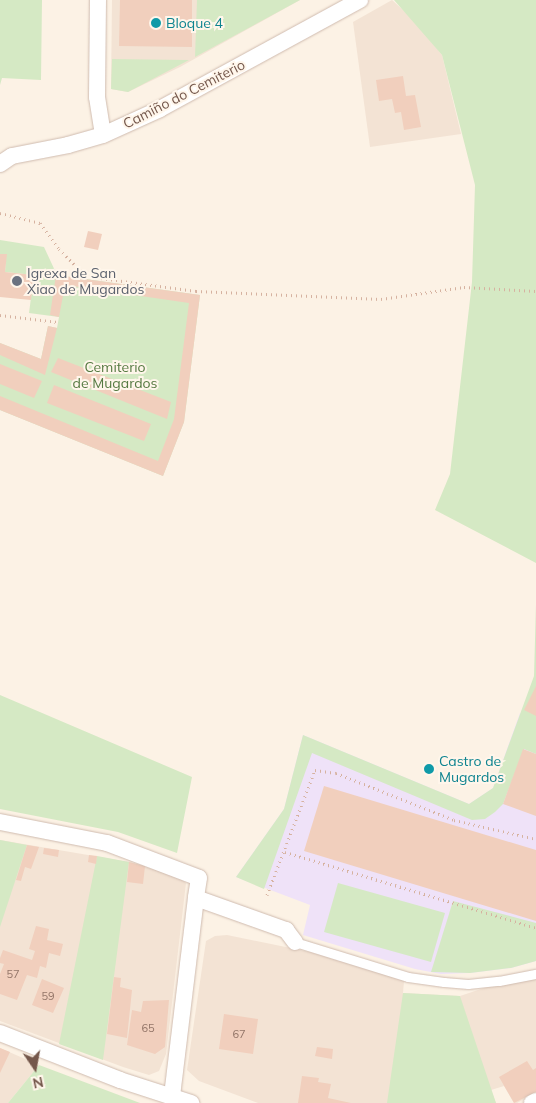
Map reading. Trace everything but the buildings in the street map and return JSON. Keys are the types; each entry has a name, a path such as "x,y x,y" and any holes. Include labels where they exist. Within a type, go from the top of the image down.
{"street":[{"path":"98,0 97,97 103,135"},
{"name":"Camiño do Cemiterio","path":"4,157 68,145 103,135 218,78 360,0"},
{"path":"0,822 108,843 199,878 182,1101 120,1080 0,1032"},
{"path":"196,898 286,930 295,942"},
{"path":"532,1103 536,1101"}],"lane":[{"path":"295,942 408,977 444,982 468,984 499,981 536,974"}],"path":[{"path":"0,214 40,223 59,249 86,276 196,291 381,299 464,287 536,291"},
{"path":"0,315 58,322"},
{"path":"267,895 315,770 336,773 454,820 536,839"},
{"path":"285,852 536,928"}],"shaded area":[{"path":"112,0 300,0 180,67 128,92 111,89"},
{"path":"392,0 413,19 442,55 461,134 370,147 353,22"},
{"path":"520,713 536,721 536,961 511,968 470,973 441,974 415,969 303,935 310,905 236,877 284,809 303,735 469,804 493,788"},
{"path":"0,840 129,862 179,877 186,883 166,1054 159,1071 149,1075 123,1067 0,1021"},
{"path":"227,935 310,952 404,981 403,993 460,996 493,985 536,977 536,1092 517,1103 514,1103 504,1086 491,1090 496,1103 258,1103 199,1081 187,1070 206,941 215,936"},
{"path":"0,1048 39,1065 8,1103 0,1103"}],"green space":[{"path":"0,0 42,0 41,80 2,78 0,85"},
{"path":"197,0 300,0 195,57"},
{"path":"394,0 536,0 536,563 435,510 450,474 472,282 475,185 442,55"},
{"path":"112,59 189,60 128,92 111,89"},
{"name":"Cemiterio de Mugardos","path":"0,240 44,247 57,275 200,295 184,422 163,476 0,410 0,343 41,359 48,326 57,328 59,317 29,313 34,275 5,272 6,254 0,254"},
{"path":"536,604 536,754 524,749 503,804 495,812 485,819 472,820 312,753 264,889 236,877 284,809 303,735 469,804 493,788 534,676"},
{"path":"0,695 192,777 177,853 118,832 0,809"},
{"path":"0,840 27,845 0,927"},
{"path":"97,856 129,862 103,1060 59,1044"},
{"path":"338,883 445,913 431,962 324,932"},
{"path":"453,901 536,923 536,961 511,968 470,973 431,972"},
{"path":"403,993 460,996 496,1103 387,1103"},
{"path":"39,1065 55,1071 140,1103 8,1103"}],"place":[{"name":"Bloque 4","path":"156,23"},
{"name":"Igrexa de San Xiao de Mugardos","path":"17,281"},
{"name":"Castro de Mugardos","path":"429,769"}]}
